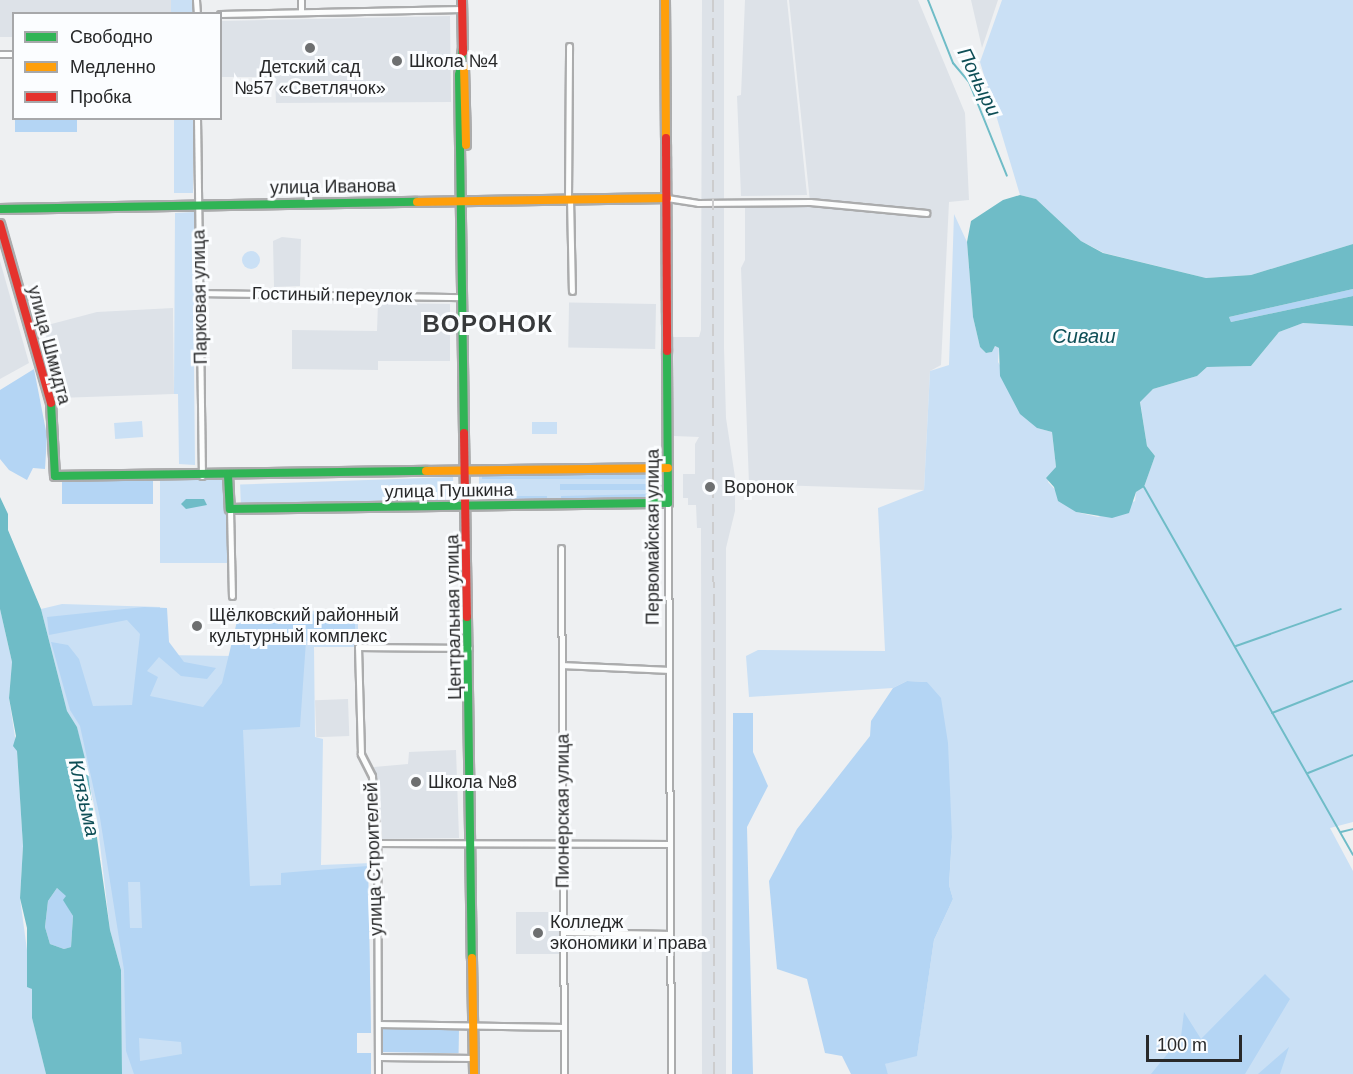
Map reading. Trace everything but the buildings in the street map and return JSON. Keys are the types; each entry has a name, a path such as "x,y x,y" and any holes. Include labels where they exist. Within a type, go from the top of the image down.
{"street":[{"path":"301,0 301,11"},
{"name":"Первомайская улица","path":"666,0 671,1074"},
{"path":"222,14 462,4"},
{"name":"Центральная улица","path":"462,4 467,139 464,159 464,199 474,1074"},
{"path":"569,46 569,198 572,291"},
{"name":"Парковая улица","path":"197,120 202,476"},
{"path":"667,198 698,202 810,202 926,213"},
{"name":"улица Иванова","path":"0,209 464,199 667,198"},
{"name":"улица Шмидта","path":"0,224 52,408 55,476 202,476"},
{"name":"Гостиный переулок","path":"200,292 465,297"},
{"name":"улица Пушкина","path":"228,475 668,468"},
{"path":"202,476 228,475 232,596"},
{"name":"улица Пушкина","path":"230,509 668,503"},
{"name":"Пионерская улица","path":"561,548 564,1074"},
{"name":"улица Строителей","path":"378,1074 377,843 372,776 361,754 358,647 469,648"},
{"path":"563,665 669,670"},
{"path":"377,843 669,844"},
{"path":"564,932 669,934"},
{"path":"378,1024 564,1028"},
{"path":"378,1057 474,1059"}],"shaded area":[{"path":"0,0 171,0 171,12 12,12 12,37 0,37"},
{"path":"171,0 193,0 193,12 171,12"},
{"path":"702,0 724,0 724,348 726,418 735,477 735,511 726,548 726,1074 702,1074 701,528 697,528 696,505 688,505 688,498 683,498 683,474 695,474 695,444 699,437 674,436 673,337 699,337 701,330"},
{"path":"745,0 787,0 807,195 741,196 737,96 741,95"},
{"path":"789,0 918,0 965,113 969,200 949,202 941,365 930,371 924,490 749,484 741,268 745,260 745,203 810,202"},
{"path":"971,0 998,0 982,48"},
{"path":"1002,0 1353,0 1353,244 1251,275 1206,278 1104,253 1081,241 1036,199 1020,195 980,62"},
{"path":"450,16 451,102 276,103 275,77 222,77 222,21"},
{"path":"15,120 77,120 77,132 15,132"},
{"path":"174,120 193,120 193,193 174,193"},
{"path":"194,212 199,359 194,365 195,465 179,464 178,394 174,394 175,213"},
{"path":"954,214 967,242 973,317 980,347 986,353 992,352 995,346 999,348 998,362 1037,428 1052,432 1056,467 1048,482 1076,512 1098,517 1135,501 1136,492 1144,487 1155,456 1147,446 1140,401 1153,389 1197,376 1207,367 1251,366 1279,332 1303,323 1353,326 1353,822 1330,828 1353,871 1353,1074 888,1074 884,1064 917,1055 934,940 953,899 949,885 952,837 927,682 907,681 893,688 749,697 746,656 758,650 885,651 878,508 924,490 930,371 949,365"},
{"path":"282,237 301,239 300,286 274,287 273,241"},
{"path":"251,251 257,254 260,260 257,266 251,269 245,266 242,260 245,254"},
{"path":"0,261 29,363 0,379"},
{"path":"1353,289 1353,296 1231,322 1229,317"},
{"path":"569,302 656,304 655,349 568,347"},
{"path":"378,303 450,304 450,361 378,361 378,370 292,369 292,330 377,331"},
{"path":"173,308 174,394 58,398 40,327 97,312"},
{"path":"34,369 47,436 45,469 33,468 27,480 9,470 0,459 0,390"},
{"path":"142,421 143,437 115,439 114,423"},
{"path":"532,422 557,422 557,434 532,434"},
{"path":"479,472 661,472 661,502 479,502"},
{"path":"482,473 648,473 648,479 482,479"},
{"path":"160,475 228,475 228,563 160,563"},
{"path":"453,477 454,501 241,508 240,484"},
{"path":"62,480 153,480 153,504 62,504"},
{"path":"560,484 648,484 648,490 560,490"},
{"path":"649,494 649,501 561,502 561,496"},
{"path":"482,496 547,496 547,502 482,502"},
{"path":"62,604 160,607 161,655 235,656 237,610 358,611 358,647 314,647 315,737 323,739 321,865 372,863 368,866 371,1033 357,1033 357,1053 371,1053 371,1074 122,1074 121,970 110,930 97,819 77,727 67,711 41,609"},
{"path":"144,607 167,608 169,642 184,662 216,668 207,679 181,676 159,657 147,671 158,677 150,696 203,707 222,683 239,613 355,615 355,640 306,641 300,727 243,730 250,886 281,885 281,873 368,866 371,1033 357,1033 357,1053 371,1053 371,1074 134,1074 126,1051 124,970 100,818 80,726 70,710 51,642 68,645 79,659 93,706 132,705 140,634 127,620 49,635 47,617","holes":["128,882 140,882 142,928 130,928","139,1038 181,1042 182,1054 140,1061"]},
{"path":"0,609 12,662 9,698 17,750 23,846 20,898 29,965 27,986 32,989 32,1018 46,1074 0,1074"},
{"path":"907,681 927,682 941,698 948,743 952,837 949,885 953,899 934,940 917,1056 885,1064 888,1074 851,1074 842,1056 825,1053 807,979 777,969 769,881 797,829 870,736 871,721 893,688"},
{"path":"348,699 349,736 316,737 315,700"},
{"path":"733,713 753,713 753,752 768,786 747,827 753,1074 732,1074"},
{"name":"Школа №8","path":"456,750 459,838 381,839 374,767 408,764 409,752"},
{"path":"57,888 67,896 64,900 73,916 71,947 64,949 50,944 45,927 48,901"},
{"name":"Колледж экономики и права","path":"516,912 559,912 559,954 516,954"},
{"path":"1265,974 1290,999 1245,1074 1151,1074 1181,1037 1184,1012 1201,1039"},
{"path":"381,1029 459,1030 459,1053 381,1052"},
{"path":"1289,1047 1280,1074 1258,1074"}],"water":[{"name":"Сиваш","path":"1020,195 1036,199 1081,241 1103,253 1206,278 1251,275 1353,244 1353,289 1229,317 1231,322 1353,296 1353,326 1303,323 1279,332 1251,366 1207,367 1197,376 1153,389 1140,402 1147,446 1155,456 1144,487 1136,492 1129,513 1112,518 1076,512 1058,501 1054,487 1046,478 1056,467 1052,432 1037,428 1020,414 1000,376 999,348 995,346 992,352 986,353 980,347 973,317 967,242 971,221 1003,200"},
{"name":"Клязьма","path":"0,497 8,514 8,530 41,609 67,711 77,727 87,767 110,930 121,970 122,1074 46,1074 32,1018 32,989 27,987 27,928 20,898 23,846 17,751 13,746 16,736 9,698 12,662 0,609","holes":["57,888 66,896 63,900 73,916 71,947 64,949 50,944 45,927 48,901"]},
{"path":"186,499 204,499 207,505 186,509 181,504"}],"waterway":[{"name":"Поныри","path":"928,0 953,63 969,82 1007,176"},
{"path":"1144,487 1353,855"},
{"path":"1236,646 1341,609"},
{"path":"1272,713 1353,681"},
{"path":"1308,773 1353,755"},
{"path":"1341,832 1353,829"}],"railway":[{"path":"713,0 714,1074"}],"traffic: fast":[{"path":"463,48 459,75 464,433"},
{"path":"0,209 417,202"},
{"path":"228,475 230,509 668,503 667,351"},
{"path":"51,403 55,476 426,471"},
{"path":"467,617 472,958"}],"traffic: slow":[{"path":"665,0 666,138"},
{"path":"464,67 466,145"},
{"path":"417,202 667,198"},
{"path":"426,471 668,468"},
{"path":"472,958 474,1074"}],"traffic: jam":[{"path":"462,0 463,52"},
{"path":"666,138 667,351"},
{"path":"0,224 51,403"},
{"path":"464,433 467,617"}],"place":[{"name":"Детский сад №57 «Светлячок»","path":"310,48"},
{"name":"Школа №4","path":"397,61"},
{"name":"Воронок","path":"710,487"},
{"name":"Щёлковский районный культурный комплекс","path":"197,626"},
{"name":"Школа №8","path":"416,782"},
{"name":"Колледж экономики и права","path":"538,933"}],"district":[{"name":"ВОРОНОК","path":"488,324"}]}
